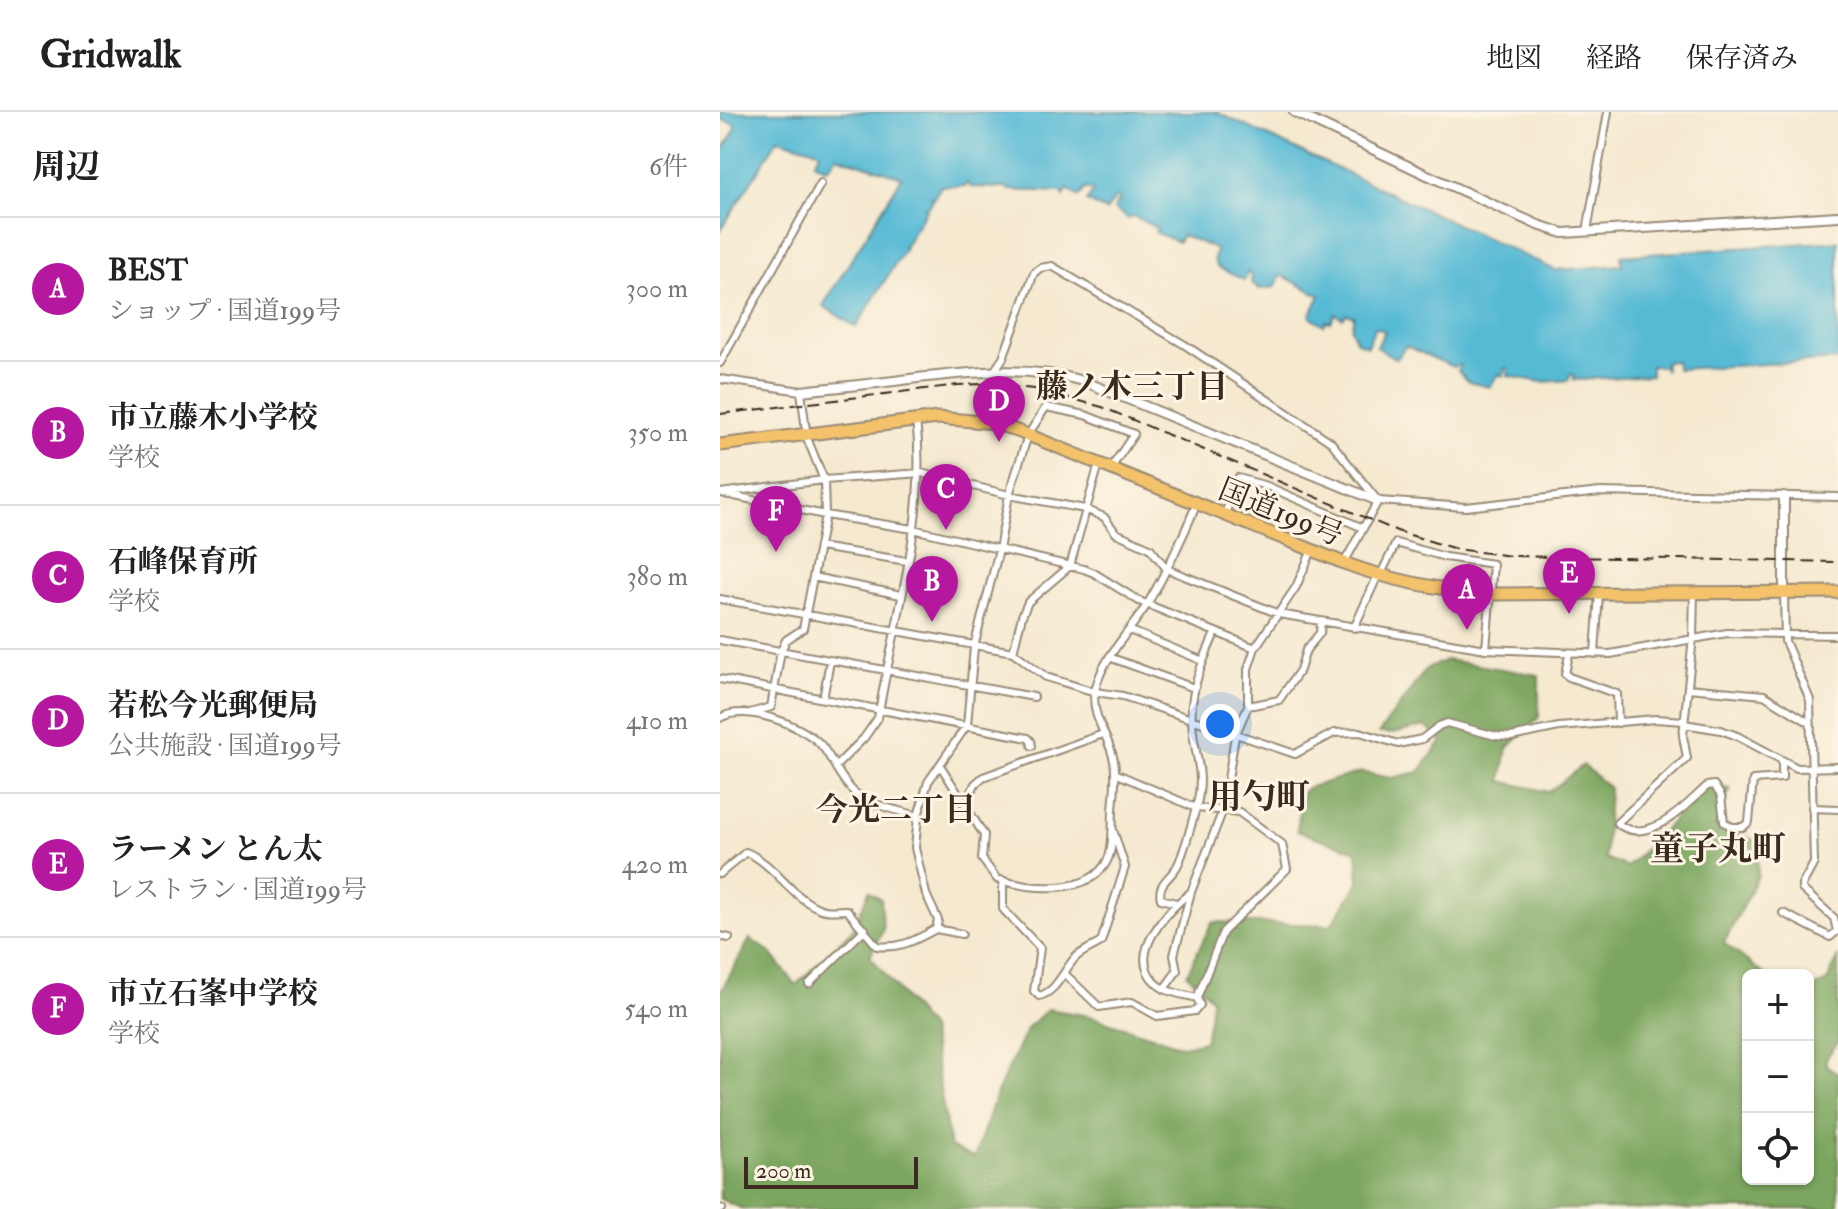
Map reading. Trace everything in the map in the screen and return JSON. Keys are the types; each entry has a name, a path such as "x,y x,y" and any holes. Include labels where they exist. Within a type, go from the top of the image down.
{"highway":[{"name":"国道199号","path":"720,445 917,423 975,420 995,423 1378,577 1439,590 1490,597 1838,595"},
{"name":"国道199号","path":"720,451 807,435"},
{"name":"国道199号","path":"1196,506 1225,514 1378,577"}],"street":[{"path":"1294,112 1538,225 1563,233 1838,216"},
{"path":"1587,231 1608,112"},
{"path":"720,363 821,183"},
{"path":"995,370 1003,358 1034,273 1040,268 1052,266 1185,345 1331,442 1378,501"},
{"path":"720,379 801,391 995,370 1038,371 1083,381 1378,501 1466,507 1600,492 1838,497"},
{"path":"750,713 771,707 781,651 786,640 803,629 825,515 824,480 807,435 801,391"},
{"path":"936,929 938,920 926,894 915,848 918,816 928,782 967,725 974,647 999,550 1009,495 1027,437 1046,407 1085,415 1134,434 1102,467 1085,509 1070,566 1028,602 1013,652"},
{"path":"836,766 869,732 878,718 921,473 917,423"},
{"path":"720,493 824,480 921,473 1009,495 1085,509 1104,517 1116,533 1150,548 1167,569 1279,614 1486,649 1595,654 1632,651 1727,633 1838,635"},
{"path":"1225,514 1238,478 1267,486 1363,528"},
{"path":"720,493 913,529 1070,566 1094,573 1147,604 1255,648"},
{"path":"1783,913 1830,937 1837,931 1834,918 1802,889 1814,863 1810,695 1785,634 1784,496"},
{"path":"1344,563 1378,501"},
{"path":"940,765 984,835 982,859 997,879 1061,888 1082,883 1096,873 1108,860 1115,773 1112,753 1096,713 1095,692 1109,657 1147,604 1167,569 1196,506"},
{"path":"1354,628 1396,543 1445,557 1493,564 1486,649"},
{"path":"819,547 907,561"},
{"path":"1164,989 1177,971 1174,955 1191,892 1223,810 1235,736 1248,706 1248,669 1255,648 1296,587 1311,552"},
{"path":"813,577 901,595"},
{"path":"1694,595 1684,722 1687,758 1617,823 1635,831 1660,825 1707,786 1714,785 1721,796 1724,822 1732,827 1743,827 1749,822 1753,780 1782,778 1782,762"},
{"path":"1595,654 1598,596"},
{"path":"720,599 1013,652 1046,677 1095,692 1123,696 1295,754 1334,733 1360,732 1398,744 1422,739 1447,723 1511,737 1545,729 1656,719 1721,730 1797,768 1838,767"},
{"path":"1248,706 1279,700 1300,670 1306,650 1320,633 1321,622"},
{"path":"1129,630 1203,661"},
{"path":"1176,903 1161,899 1159,894 1164,879 1176,868 1196,808 1202,777 1191,721 1194,688 1215,633"},
{"path":"720,640 1034,697"},
{"path":"1569,654 1565,674 1617,694 1618,723"},
{"path":"1109,657 1194,688"},
{"path":"823,699 830,661"},
{"path":"720,679 1028,738 1032,746"},
{"path":"1688,688 1764,695 1810,723"},
{"path":"720,718 730,712 750,713 790,724 819,743 858,795 918,816"},
{"path":"966,803 975,784 983,777 1103,734"},
{"path":"1065,974 1099,1007 1132,1002 1157,1016 1195,1011 1200,1005 1197,998 1223,932 1287,869 1282,844 1239,812 1196,808 1115,773"},
{"path":"1812,808 1838,809"},
{"path":"1003,881 1003,909 1041,952 1035,994 1044,995 1065,974 1075,958 1101,942 1125,867 1112,827"},
{"path":"720,874 746,852 758,857 809,902 823,910 847,910 877,946 891,948 910,943 936,929 962,934"},
{"path":"1191,892 1176,903 1157,925 1146,967 1151,977 1164,989 1197,998"},
{"path":"809,984 865,929"},
{"path":"720,936 729,938"}],"green space":[{"path":"1447,660 1539,675 1539,717 1507,749 1501,781 1549,792 1583,765 1609,788 1605,858 1627,867 1671,823 1698,787 1731,788 1715,826 1757,841 1758,876 1724,943 1757,969 1742,969 1742,1185 1814,1185 1814,988 1828,980 1838,956 1838,1041 1826,1059 1826,1065 1838,1074 1838,1209 743,1209 720,1199 720,993 750,939 770,952 796,985 853,929 869,891 881,899 883,929 870,956 930,1029 950,1147 974,1158 997,1093 1027,1028 1048,1009 1089,1016 1183,1046 1205,1041 1212,999 1187,974 1212,922 1331,925 1359,882 1357,851 1297,831 1302,793 1307,788 1361,772 1391,778 1419,772 1442,741 1425,726 1393,734 1379,733 1427,668"}],"water":[{"path":"720,112 1216,112 1555,270 1622,265 1621,256 1838,241 1838,360 1677,369 1676,361 1665,362 1665,371 1664,366 1651,366 1651,375 1574,380 1574,375 1570,374 1569,380 1542,382 1508,376 1508,369 1505,368 1503,376 1498,374 1490,387 1469,382 1458,371 1460,365 1453,367 1406,346 1396,359 1377,347 1385,331 1375,327 1367,346 1357,342 1351,329 1354,316 1346,314 1343,318 1335,314 1331,322 1326,321 1324,325 1310,316 1320,295 1281,275 1275,287 1259,289 1251,282 1248,272 1244,280 1217,267 1214,260 1216,249 1182,235 1178,242 1155,232 1157,228 1133,216 1129,219 1114,209 1120,199 1116,197 1106,211 1087,201 1093,191 1086,188 1079,197 1068,189 1064,196 1062,192 970,187 969,183 966,186 941,186 927,208 924,207 926,211 856,327 823,306 902,177 837,156 825,168 814,162 820,151 778,139 720,231 720,155 736,128 735,124 720,119"}],"railway":[{"path":"720,414 958,385 1035,389 1102,407 1397,531 1456,549 1511,556 1838,562"}],"place":[{"name":"若松今光郵便局","path":"999,442"},
{"name":"石峰保育所","path":"946,530"},
{"name":"市立石峯中学校","path":"776,552"},
{"name":"ラーメン とん太","path":"1569,614"},
{"name":"市立藤木小学校","path":"932,622"},
{"name":"BEST","path":"1467,630"}],"district":[{"name":"藤ノ木三丁目","path":"1132,386"},
{"name":"用勺町","path":"1259,796"},
{"name":"今光二丁目","path":"896,809"},
{"name":"童子丸町","path":"1718,848"}]}
